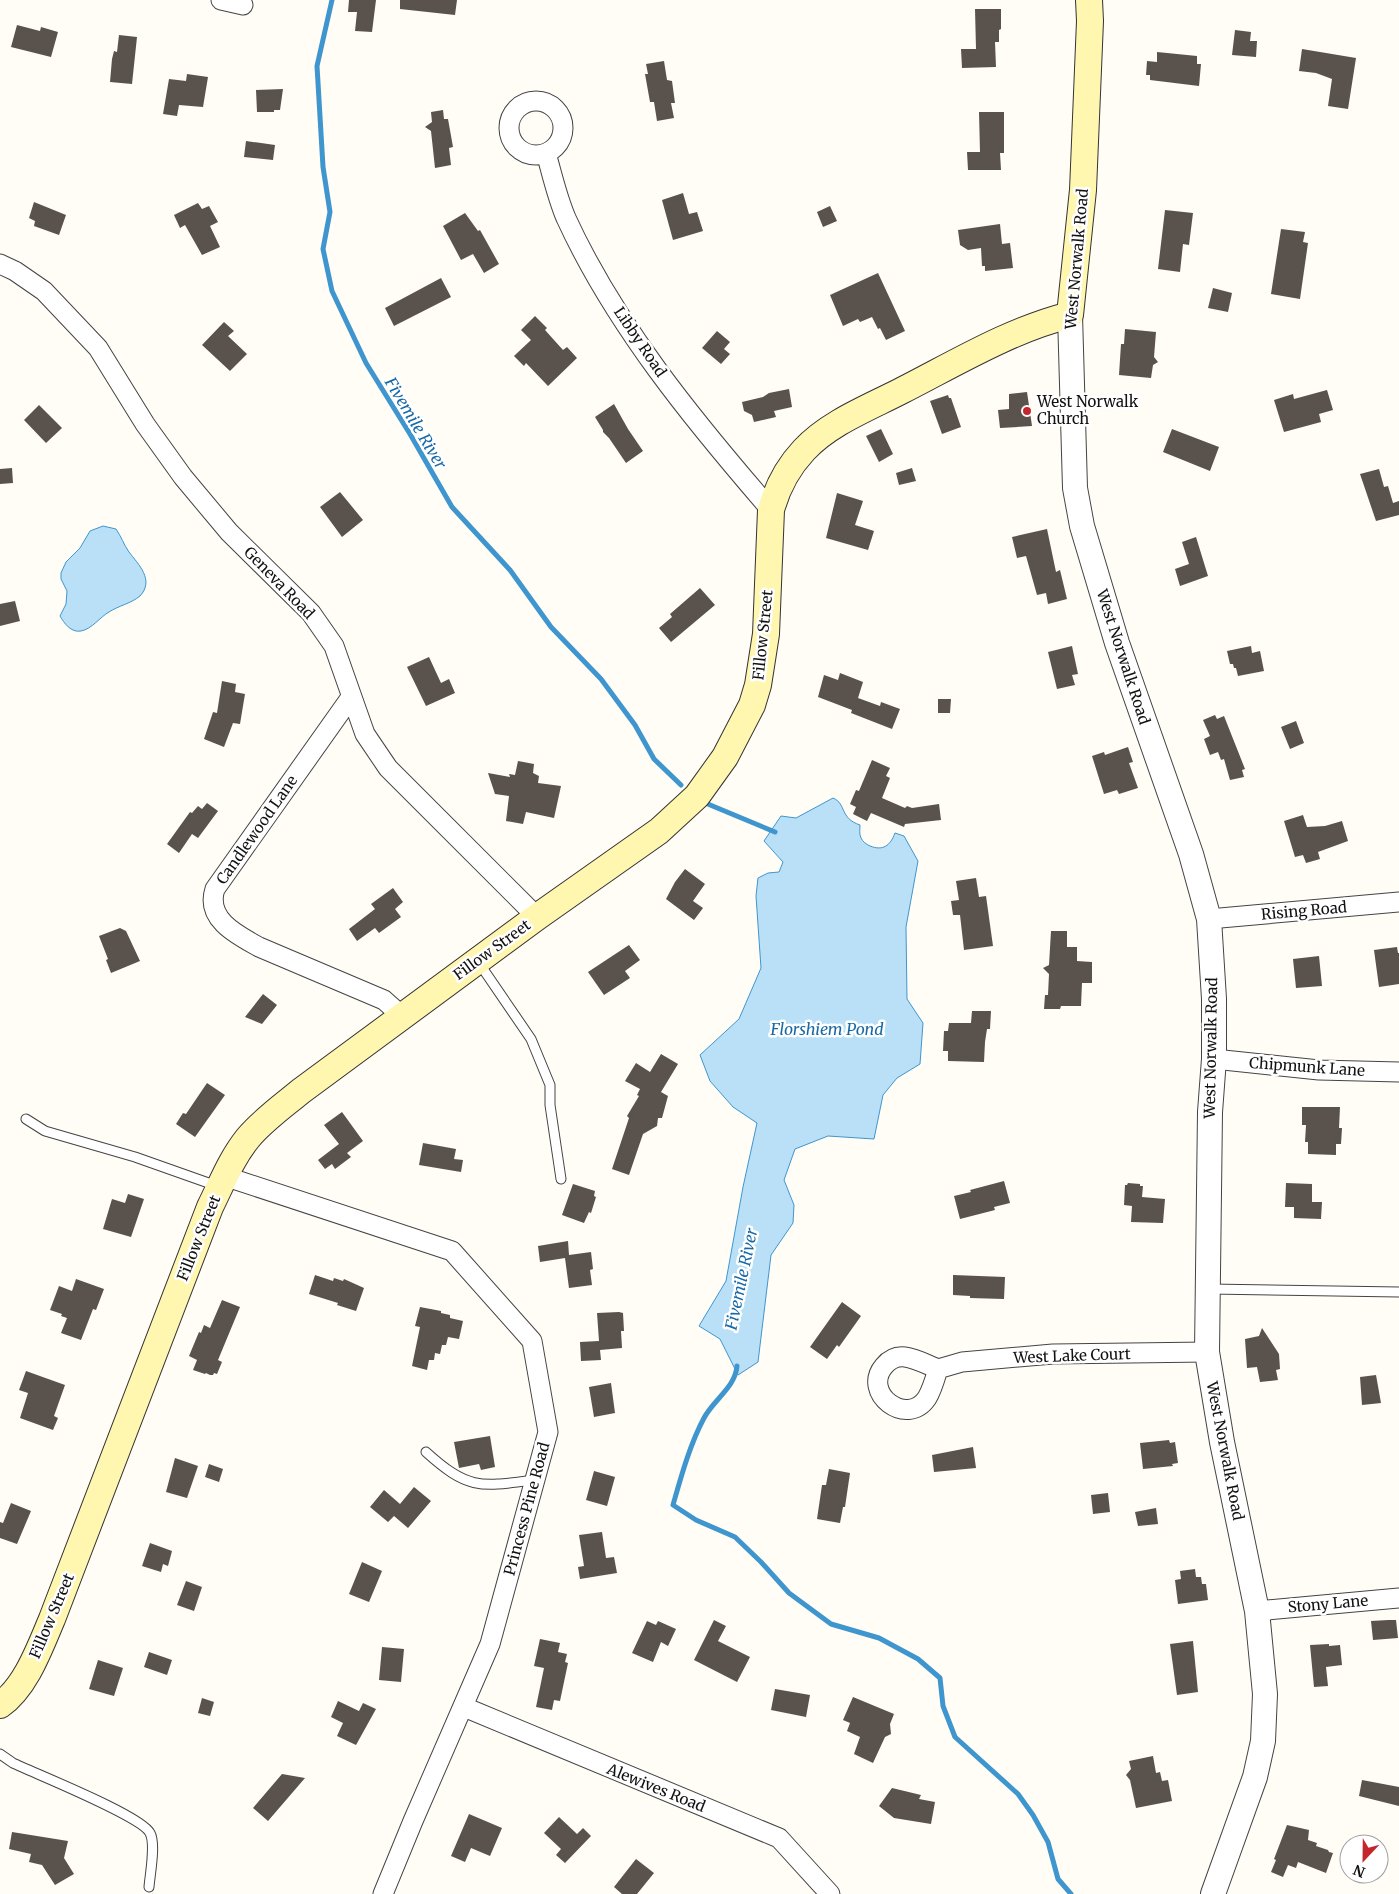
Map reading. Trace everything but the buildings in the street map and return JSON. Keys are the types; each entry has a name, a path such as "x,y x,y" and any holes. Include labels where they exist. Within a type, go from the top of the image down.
{"main road":[{"name":"West Norwalk Road","path":"1070,315 1084,176 1090,21 1089,0"},
{"name":"Fillow Street","path":"0,1705 13,1694 33,1662 52,1620 190,1257 222,1182 249,1138 267,1119 301,1091 477,961 659,831 697,796 725,757 752,705 763,663 766,634 771,510 778,490 804,450 820,436 842,422 1020,331 1046,321 1070,315"}],"street":[{"path":"221,0 243,5"},
{"name":"Libby Road","path":"546,153 554,184 566,217 607,294 673,392 771,510"},
{"name":"Geneva Road","path":"0,264 44,291 98,348 145,424 183,477 229,532 311,613 334,646 364,734 388,768 537,918"},
{"name":"West Norwalk Road","path":"1070,315 1075,488 1082,526 1117,643 1191,854 1209,919 1214,999 1214,1059 1210,1112 1207,1352 1222,1442 1257,1611 1265,1694 1263,1741 1255,1777 1213,1894"},
{"name":"Candlewood Lane","path":"351,697 215,889 212,896 213,904 221,922 239,936 258,947 384,1000 402,1016"},
{"name":"Rising Road","path":"1209,919 1399,902"},
{"name":"Chipmunk Lane","path":"1214,1059 1320,1070 1399,1072"},
{"name":"Princess Pine Road","path":"222,1182 452,1251 532,1341 548,1432 490,1644 383,1894"},
{"name":"West Lake Court","path":"938,1369 962,1362 1052,1354 1207,1352"},
{"name":"Stony Lane","path":"1257,1611 1399,1598"},
{"name":"Alewives Road","path":"464,1707 779,1838 830,1894"}],"lane":[{"path":"477,961 531,1039 550,1084 550,1105 561,1179"},
{"path":"26,1119 45,1131 222,1182"},
{"path":"1208,1289 1399,1292"},
{"path":"426,1452 446,1470 460,1478 478,1484 489,1486 534,1480"},
{"path":"0,1754 13,1763 121,1811 148,1829 152,1842 149,1887"}],"water":[{"path":"103,526 116,529 127,549 144,572 146,584 140,596 109,612 85,630 77,631 71,629 60,616 66,604 67,591 61,579 61,573 66,562 80,548 90,531"},
{"name":"Florshiem Pond","path":"833,798 840,804 849,819 860,825 860,836 866,844 882,848 891,841 895,833 904,836 918,861 906,927 907,999 923,1023 920,1064 897,1078 883,1095 874,1139 828,1136 795,1149 784,1180 794,1205 793,1223 771,1255 758,1362 738,1375 720,1339 699,1326 726,1281 757,1123 733,1107 710,1081 700,1055 739,1019 761,968 756,896 758,878 768,873 779,872 783,862 764,841 781,816 796,818"}],"waterway":[{"name":"Fivemile River","path":"332,0 317,66 323,167 330,212 323,249 332,291 366,363 452,507 510,570 551,627 601,679 635,725 654,759 681,785"},
{"name":"Fivemile River","path":"703,802 775,832"},
{"name":"Fivemile River","path":"737,1366 732,1381 708,1411 699,1428 686,1461 673,1505 696,1520 735,1537 789,1593 831,1624 879,1638 918,1659 940,1678 943,1706 955,1737 1018,1794 1033,1815 1048,1842 1058,1879 1071,1894"}],"place":[{"name":"West Norwalk Church","path":"1027,411"}]}
